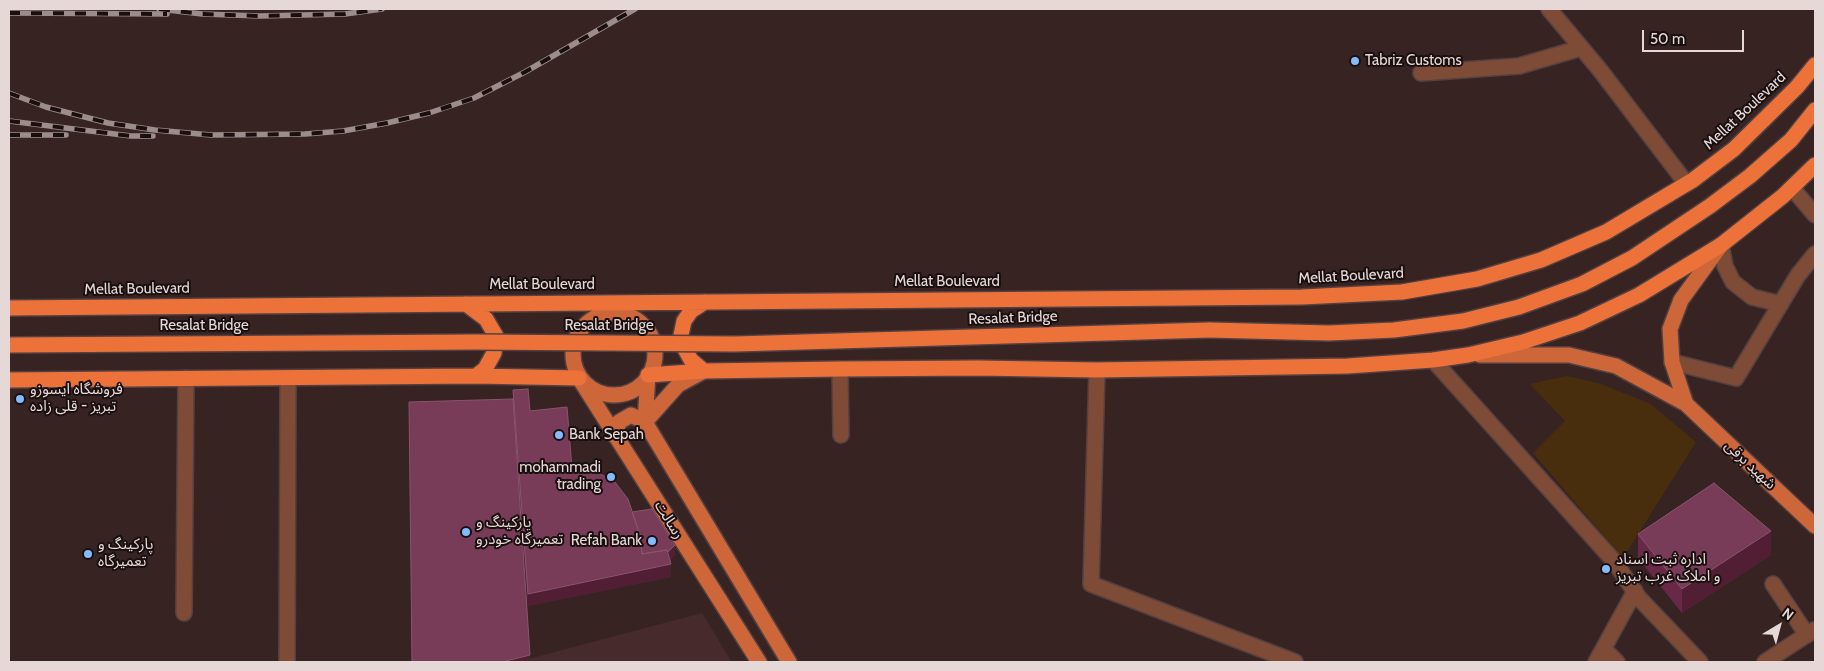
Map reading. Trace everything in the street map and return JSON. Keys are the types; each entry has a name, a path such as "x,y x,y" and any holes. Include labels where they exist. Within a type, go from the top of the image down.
{"highway":[{"name":"Mellat Boulevard","path":"9,308 1302,297 1402,292 1477,279 1541,260 1606,232 1686,183 1734,149 1797,87 1815,65"},
{"name":"Resalat Bridge","path":"9,345 475,342 734,344 1209,330 1329,333 1394,330 1463,320 1528,304 1582,284 1632,258 1710,206 1750,176 1791,140 1815,110"},
{"path":"648,375 704,371 840,369 978,368 1097,370 1348,366 1433,360 1468,355 1523,342 1580,323 1639,295 1722,245 1792,188 1815,165"},
{"path":"704,371 691,360 680,340 684,321 691,311 705,302"},
{"path":"466,304 486,319 496,336 494,353 485,369 476,376"},
{"path":"9,380 476,376 579,378"}],"main road":[{"path":"1686,404 1672,362 1670,329 1681,300 1722,245"},
{"path":"642,302 642,324"},
{"path":"574,303 580,313 584,326"},
{"path":"602,314 624,314 642,324 654,342 655,364 641,385 626,394 604,395 590,388 579,378 574,366 573,345 584,326 602,314"},
{"path":"1468,355 1570,355 1616,366 1686,404"},
{"path":"645,422 678,385 704,371"},
{"path":"645,422 648,375"},
{"name":"رسالت","path":"579,378 759,662"},
{"name":"شهید برقی","path":"1686,404 1815,526"},
{"path":"615,436 619,422 631,416 645,422"},
{"name":"رسالت","path":"645,422 790,662"}],"street":[{"path":"1549,9 1686,183"},
{"path":"1421,73 1519,66 1581,48"},
{"path":"1792,188 1815,215"},
{"path":"1722,245 1725,266 1733,282 1752,297 1781,304"},
{"path":"1672,362 1736,378 1798,275 1815,254"},
{"path":"1433,360 1614,560 1639,598 1700,662"},
{"path":"840,369 840,435"},
{"path":"1097,370 1092,584 1295,662"},
{"path":"184,612 186,378"},
{"path":"287,662 288,378"},
{"path":"1765,662 1811,632 1772,584"},
{"path":"1596,662 1635,591"},
{"path":"1604,649 1617,662"}],"shaded area":[{"path":"1567,376 1598,383 1649,403 1696,442 1623,558 1533,453 1565,421 1530,384"},
{"path":"702,613 732,662 517,662"}],"building":[{"path":"528,389 530,411 567,407 572,469 595,471 615,482 628,499 640,535 642,554 667,550 671,564 528,594 513,390"},
{"name":"پارکینگ و تعمیرگاه خودرو","path":"513,399 530,655 502,662 412,662 409,402"},
{"path":"1714,483 1771,531 1682,589 1638,534"},
{"name":"Refah Bank","path":"652,509 675,545 668,552 667,550 642,554 640,535 632,512"}],"railway":[{"path":"159,9 202,14 260,16 345,14 382,9"},
{"path":"9,93 46,107 108,123 155,130 211,135 305,134 343,131 429,113 474,98 525,72 635,9"},
{"path":"9,13 167,14"},
{"path":"9,121 131,136 153,136"},
{"path":"9,135 66,135"}],"place":[{"name":"Tabriz Customs","path":"1355,61"},
{"name":"فروشگاه ایسوزو تبریز - قلی زاده","path":"20,399"},
{"name":"Bank Sepah","path":"559,435"},
{"name":"mohammadi trading","path":"611,477"},
{"name":"پارکینگ و تعمیرگاه خودرو","path":"466,532"},
{"name":"Refah Bank","path":"652,541"},
{"name":"پارکینگ و تعمیرگاه","path":"88,554"},
{"name":"اداره ثبت اسناد و املاک غرب تبریز","path":"1606,569"}]}
